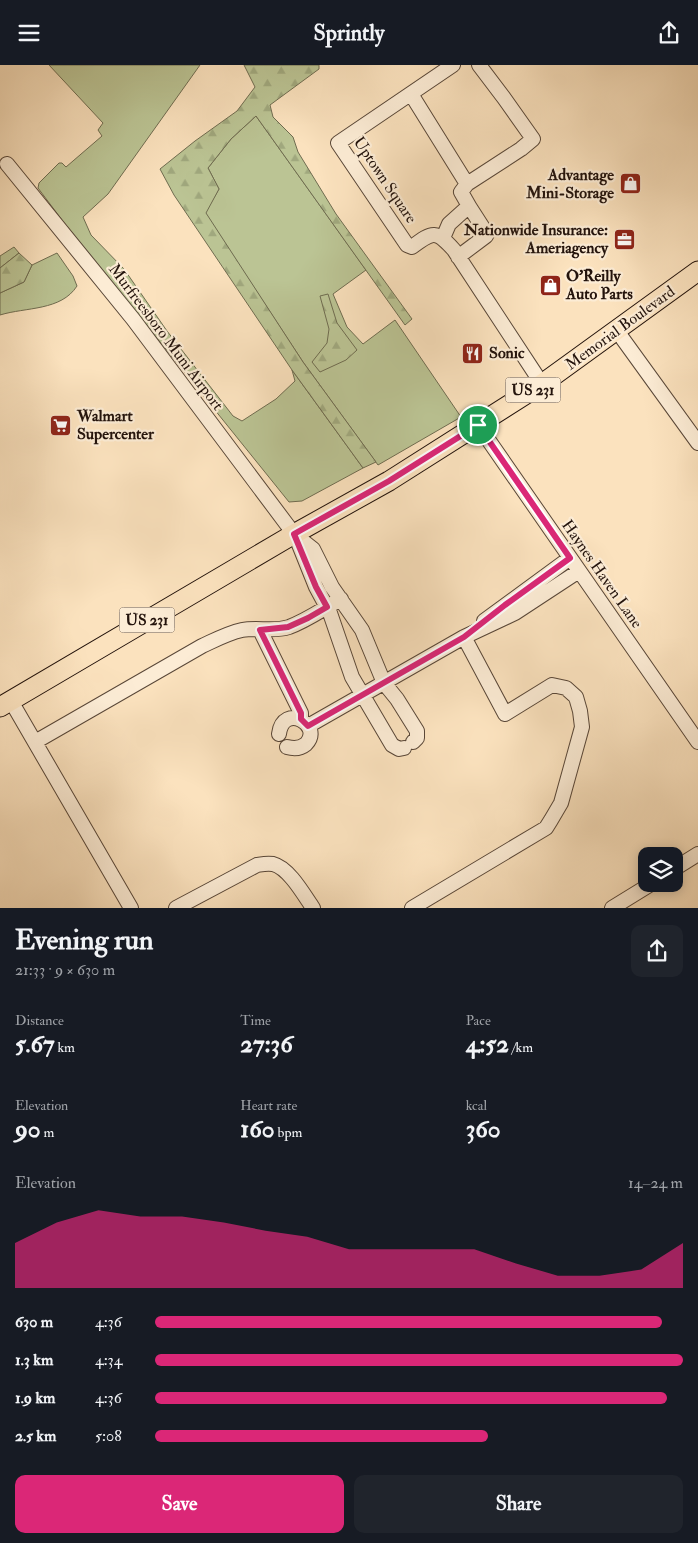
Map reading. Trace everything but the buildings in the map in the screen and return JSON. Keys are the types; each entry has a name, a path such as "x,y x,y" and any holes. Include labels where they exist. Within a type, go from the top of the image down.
{"main road":[{"name":"Memorial Boulevard","path":"5,704 294,534 389,481 542,384 698,271"}],"street":[{"name":"Uptown Square","path":"443,238 436,234 428,235 412,247 407,245 338,143 453,65"},
{"path":"458,257 487,234 461,192 467,184 521,149 533,139 479,65"},
{"path":"411,94 467,184"},
{"name":"Murfreesboro Muni Airport","path":"7,164 133,319 294,534"},
{"path":"469,206 450,224 443,238 458,257 542,384"},
{"path":"617,331 698,443"},
{"name":"Haynes Haven Lane","path":"478,425 698,742"},
{"path":"294,534 312,549 320,560 332,587 362,630 384,683 397,699 417,731 417,738 408,745 399,749 392,745 352,677 327,607 316,587 294,534"},
{"path":"464,637 570,558"},
{"path":"279,734 286,720 290,718 305,723 363,695 464,637 515,613 579,571"},
{"path":"34,742 202,646 223,636 243,630 288,627 341,599"},
{"path":"260,630 301,713 310,736 305,744 296,749 287,747"},
{"path":"412,908 546,828 561,803 582,727 576,697 566,688 552,685 505,714 464,637"},
{"path":"5,704 34,742 131,908"},
{"path":"683,863 698,854"},
{"path":"176,908 257,865 268,863 276,865 287,872 313,908"},
{"path":"612,908 638,892"}],"green space":[{"path":"49,65 200,65 108,194 83,217 91,235 124,269 167,331 233,416 242,421 276,399 295,381 292,370 363,468 302,501 289,502 65,224 38,188 39,183 59,163 66,167 102,136 98,130 103,123"},
{"path":"244,65 319,65 319,69 270,105 273,117 293,137 298,152 336,214 412,319 405,325 256,116 231,139 208,168 219,189 206,213 303,362 376,462 363,468 292,370 174,195 160,169 237,111 255,87"},
{"path":"256,116 366,270 333,294 347,327 363,344 395,320 461,417 378,465 303,362 205,213 219,189 208,168 231,139"},
{"path":"14,247 19,253 0,268 0,256"},
{"path":"19,253 32,265 24,282 0,293 0,268"},
{"path":"57,253 73,276 77,286 70,294 62,300 42,307 0,315 0,293 24,282 32,265"},
{"path":"328,294 337,323 357,350 346,360 320,372 312,362 327,343 329,329 320,296"}],"place":[{"name":"Advantage Mini-Storage","path":"630,184"},
{"name":"Nationwide Insurance: Ameriagency","path":"624,239"},
{"name":"O'Reilly Auto Parts","path":"550,285"},
{"name":"Sonic","path":"473,353"},
{"name":"Walmart Supercenter","path":"61,425"}],"route":[{"path":"478,425 570,558 464,637 308,726 301,719 301,713 260,630 288,627 327,607 316,587 294,534 389,481 478,425"}]}
